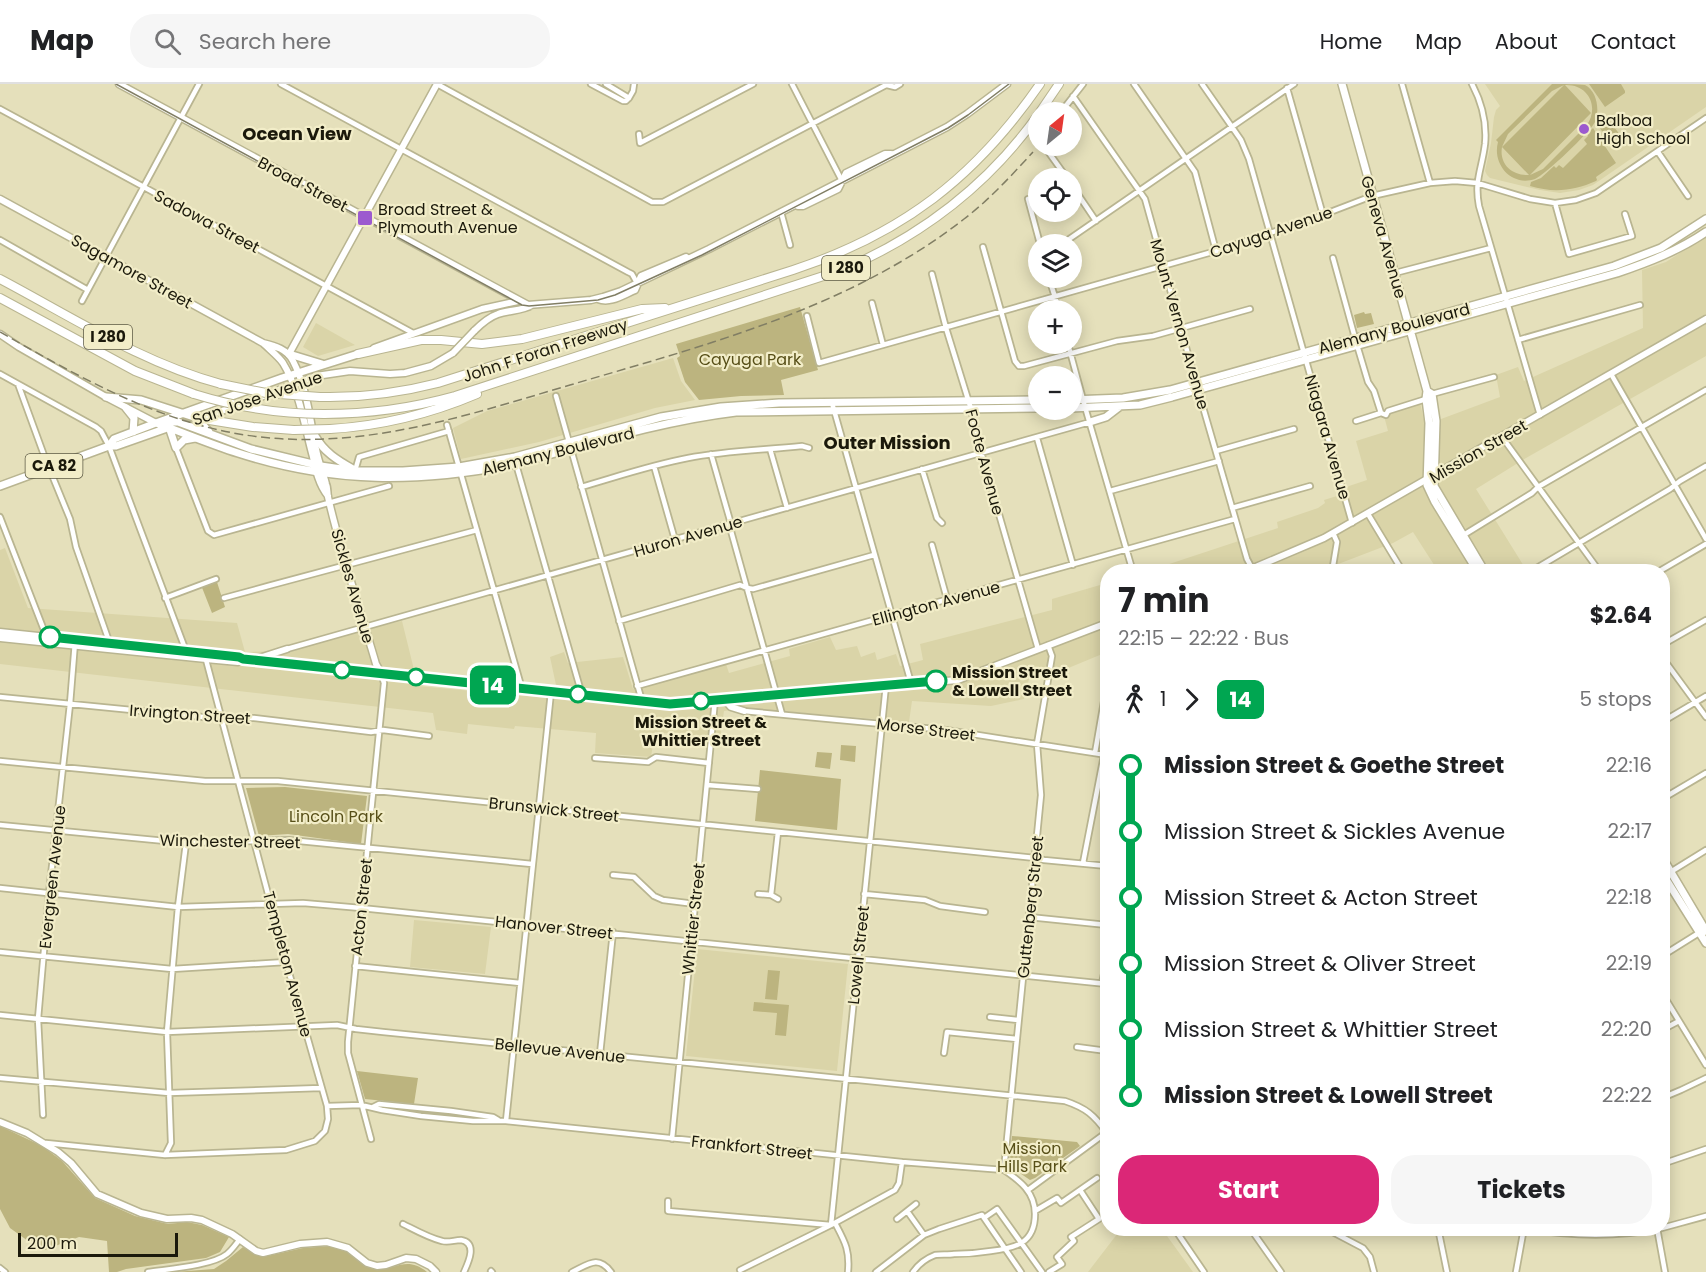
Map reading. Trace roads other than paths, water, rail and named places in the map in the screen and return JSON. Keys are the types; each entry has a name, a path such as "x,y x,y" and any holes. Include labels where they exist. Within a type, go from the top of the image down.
{"highway":[{"name":"John F Foran Freeway","path":"0,279 144,356 177,370 221,384 266,393 320,397 381,395 472,374 826,259 868,240 899,223 938,196 981,158 1040,84"},
{"name":"John F Foran Freeway","path":"1047,102 1059,84"},
{"name":"John F Foran Freeway","path":"2,299 135,371 194,394 259,409 294,413 365,413 411,407 522,375 809,282 873,256 914,233 961,199 1003,158 1028,127"},
{"path":"358,354 421,340 472,344 504,342 642,309 673,308"},
{"path":"197,418 253,428 294,430 330,429 379,423 461,401 522,375"}],"main road":[{"name":"Broad Street","path":"119,84 518,301"},
{"path":"289,354 437,84"},
{"name":"San Jose Avenue","path":"109,446 114,439 180,414 490,307 518,301 528,305 609,296 701,254 954,123 1007,84"},
{"name":"Geneva Avenue","path":"1342,84 1428,395 1430,478 1474,564"},
{"name":"Sagamore Street","path":"0,199 263,343 279,347 289,354"},
{"name":"Alemany Boulevard","path":"1506,300 1650,253 1706,219"},
{"name":"Alemany Boulevard","path":"1084,403 1119,407 1140,405 1197,386 1304,356 1642,265 1681,247 1706,232"},
{"path":"489,285 499,295 498,301 490,307"},
{"path":"500,313 513,307 518,301"},
{"name":"San Jose Avenue","path":"0,486 109,446 116,446 237,406 323,375 350,371 405,374 431,366 453,353 483,323 500,313 526,308 532,304"},
{"name":"Mission Street","path":"1266,564 1352,523 1706,319"},
{"name":"Alemany Boulevard","path":"0,334 106,397 156,423 251,457 367,478 403,478 516,464 661,417 701,409 751,404 833,407 969,405 1028,401"},
{"name":"Sagamore Street","path":"263,343 281,360 289,375"},
{"path":"289,354 322,364"},
{"path":"289,354 298,373"},
{"name":"Sickles Avenue","path":"298,373 315,436 321,487 329,500 376,664 381,673"},
{"name":"Sickles Avenue","path":"289,375 319,469"},
{"name":"Alemany Boulevard","path":"1084,403 1138,397 1197,386"},
{"path":"106,397 141,400 197,418 213,435"},
{"name":"Alemany Boulevard","path":"969,405 1028,408"},
{"path":"1090,423 1106,417 1119,407"},
{"path":"126,408 134,418 133,432"},
{"path":"156,423 168,421 182,423"},
{"name":"Alemany Boulevard","path":"182,423 251,449 319,469 460,470 570,446"},
{"path":"169,428 176,448 184,440 195,438"},
{"path":"315,436 330,455 356,471"},
{"path":"389,486 403,478"},
{"name":"Geneva Avenue","path":"1460,537 1479,564"},
{"path":"0,632 111,647 239,657 670,704 958,680 1100,626"},
{"path":"0,638 47,640"},
{"path":"111,647 186,651 205,656"},
{"path":"253,660 287,649"},
{"path":"279,663 287,649"},
{"path":"724,699 731,708 744,711"},
{"path":"1670,880 1704,930 1706,943"},
{"path":"0,1122 46,1143 71,1163 100,1195 141,1213 167,1219 202,1220 232,1234 256,1251 263,1253 300,1244 327,1242 353,1251 368,1263 377,1266 406,1258 416,1259 436,1272"}],"street":[{"path":"82,301 199,84"},
{"path":"281,84 632,274 637,283"},
{"path":"437,84 652,202 663,202 888,85 895,87 900,84"},
{"path":"591,84 622,101 629,98 634,84"},
{"path":"606,84 629,98"},
{"path":"639,134 640,143 753,84"},
{"path":"792,84 842,181"},
{"path":"1068,102 1083,84"},
{"path":"1134,84 1195,172 1216,251"},
{"name":"Niagara Avenue","path":"1202,84 1232,127 1249,159 1352,523"},
{"path":"1077,234 1294,84"},
{"path":"1401,84 1430,183"},
{"path":"1472,84 1479,98 1485,121 1485,145 1477,183 1479,206 1540,415"},
{"path":"1287,88 1323,215"},
{"name":"Mount Vernon Avenue","path":"1073,96 1145,199 1250,564"},
{"name":"Sadowa Street","path":"0,109 413,333"},
{"name":"Cayuga Avenue","path":"807,316 819,363 1216,251 1372,196 1430,183 1455,181 1477,183 1530,199 1555,203 1576,200 1596,193 1706,119"},
{"path":"1658,152 1688,196"},
{"path":"1082,200 1096,221"},
{"path":"1555,203 1569,254 1632,236 1625,214"},
{"path":"781,212 790,245"},
{"path":"0,240 88,290"},
{"path":"983,247 1015,362 1019,366 1024,366 1067,354"},
{"path":"1395,273 1491,248"},
{"path":"1333,258 1368,382 1381,413"},
{"name":"Foote Avenue","path":"932,274 1038,650"},
{"path":"1052,288 1055,300"},
{"path":"872,303 883,345"},
{"path":"1518,340 1640,305"},
{"path":"1082,350 1117,341 1153,336 1250,309"},
{"path":"1071,354 1131,564"},
{"path":"0,374 101,431 109,446 186,651"},
{"path":"1611,374 1706,539"},
{"path":"1356,421 1381,413 1386,415 1388,411 1428,395 1494,377"},
{"path":"18,384 70,519 76,547 111,647"},
{"path":"1460,537 1532,493 1538,487 1706,390"},
{"path":"556,396 642,701"},
{"path":"833,407 910,683"},
{"name":"Huron Avenue","path":"287,649 1090,423"},
{"path":"447,425 522,688"},
{"path":"1216,451 1294,429"},
{"path":"356,471 359,457 449,431"},
{"path":"1502,437 1594,564"},
{"path":"1037,438 1073,565"},
{"path":"176,448 207,531 214,535 329,500 389,486"},
{"path":"581,487 654,466 711,454 809,448"},
{"path":"770,449 788,508"},
{"path":"711,454 782,714"},
{"path":"1110,491 1219,461"},
{"path":"516,464 582,695"},
{"path":"654,466 675,540"},
{"path":"1543,564 1706,466"},
{"path":"922,469 937,518 942,523"},
{"path":"1232,508 1310,486"},
{"path":"1368,514 1398,564"},
{"path":"0,517 47,640"},
{"name":"Ellington Avenue","path":"637,686 1235,519"},
{"path":"224,598 477,530"},
{"path":"1333,533 1337,542 1333,564"},
{"path":"1670,565 1706,544"},
{"path":"932,545 947,599"},
{"path":"619,621 740,585 753,589 874,555"},
{"path":"165,598 216,579"},
{"path":"1670,640 1706,620"},
{"name":"Evergreen Avenue","path":"43,1115 38,1019 75,643"},
{"name":"Guttenberg Street","path":"1004,1170 1041,795 1037,744 1052,656 1048,645"},
{"name":"Templeton Avenue","path":"46,1143 165,1155 286,1150 315,1141 326,1131 327,1106 286,962 205,656"},
{"path":"1670,668 1706,717"},
{"name":"Acton Street","path":"371,1139 348,1053 380,730 384,683 381,673"},
{"name":"Lowell Street","path":"833,1224 837,1155 886,685"},
{"path":"503,1121 514,1046 551,692"},
{"path":"1670,717 1706,696"},
{"name":"Irvington Street","path":"0,697 221,719 254,718 371,732 380,730 429,736"},
{"name":"Whittier Street","path":"672,1138 715,700"},
{"name":"Morse Street","path":"744,711 946,730 1100,754"},
{"path":"1095,753 1100,724"},
{"path":"595,758 648,762 656,758 709,763"},
{"name":"Brunswick Street","path":"0,761 205,781 278,781 1100,865"},
{"path":"1670,794 1706,773"},
{"path":"1083,863 1100,783"},
{"path":"707,785 758,789"},
{"name":"Winchester Street","path":"0,825 186,843 289,840 532,864"},
{"path":"771,895 778,832"},
{"path":"165,1155 171,1143 167,1032 186,843"},
{"path":"1670,870 1706,850"},
{"path":"613,875 634,877 654,896 663,900 695,904"},
{"name":"Hanover Street","path":"0,888 178,907 303,903 613,932 1100,983"},
{"path":"758,894 771,895 778,899"},
{"path":"864,894 925,900 940,906 985,912"},
{"path":"1029,917 1100,924"},
{"path":"1670,951 1704,930"},
{"path":"600,1054 613,932"},
{"path":"0,952 172,969 286,962"},
{"path":"355,966 520,983"},
{"path":"1670,1006 1706,1065"},
{"name":"Bellevue Avenue","path":"0,1015 167,1032 338,1025 514,1046 1065,1101 1088,1111 1100,1123"},
{"path":"990,1017 1018,1020"},
{"path":"1670,1025 1679,1020"},
{"path":"944,1053 947,1032 1017,1039"},
{"path":"1077,1047 1100,1050"},
{"path":"0,1078 169,1094 321,1088"},
{"path":"1670,1095 1706,1078"},
{"name":"Frankfort Street","path":"327,1106 371,1107 379,1104 451,1111 493,1117 503,1121 902,1162 1004,1170"},
{"path":"1028,1190 1100,1138"},
{"path":"171,1143 177,1152 182,1154"},
{"path":"1670,1161 1706,1149"},
{"path":"740,1270 895,1190 899,1183 902,1162"},
{"path":"913,1272 917,1266 935,1255 1005,1250 1022,1244 1031,1233 1034,1222 1033,1201 1028,1190 1004,1170"},
{"path":"1035,1211 1057,1198 1061,1203 1097,1178"},
{"path":"1049,1272 1062,1264 1057,1257 1074,1241 1071,1237 1099,1219 1080,1190"},
{"path":"668,1201 668,1210 833,1224"},
{"path":"897,1219 916,1204"},
{"path":"984,1218 997,1209 1042,1272"},
{"path":"907,1211 924,1235"},
{"path":"876,1272 924,1235 982,1215 1021,1272"},
{"path":"1670,1226 1706,1216"},
{"path":"403,1224 440,1241 459,1240 467,1243 471,1252 464,1272"},
{"path":"833,1224 847,1246 848,1272"},
{"path":"1179,1236 1204,1272"},
{"path":"1256,1236 1281,1272"},
{"path":"1340,1236 1363,1248 1370,1257 1374,1272"},
{"path":"1440,1236 1447,1272"},
{"path":"1516,1272 1523,1236"},
{"path":"1660,1236 1665,1272"},
{"path":"148,1272 220,1258 228,1253 240,1239"},
{"path":"572,1272 601,1262 611,1272"},
{"path":"585,1266 588,1272"},
{"path":"0,1268 5,1272"}],"tram line":[{"path":"116,84 522,305 529,306 598,300 615,295 702,255 948,128 1009,84"}],"railway":[{"path":"0,332 93,383 191,423 260,437 340,438 379,434 456,418 673,355 825,300 873,277 920,250 964,219 991,196 1029,156"}],"place":[{"name":"Balboa High School","path":"1584,129"},
{"name":"Broad Street & Plymouth Avenue","path":"365,218"},
{"name":"Mission Street & Lowell Street","path":"936,681"},
{"name":"Mission Street & Whittier Street","path":"701,701"}],"district":[{"name":"Ocean View","path":"297,134"},
{"name":"Outer Mission","path":"887,443"}],"park label":[{"name":"Cayuga Park","path":"750,359"},
{"name":"Lincoln Park","path":"336,816"},
{"name":"Mission Hills Park","path":"1032,1157"}]}
